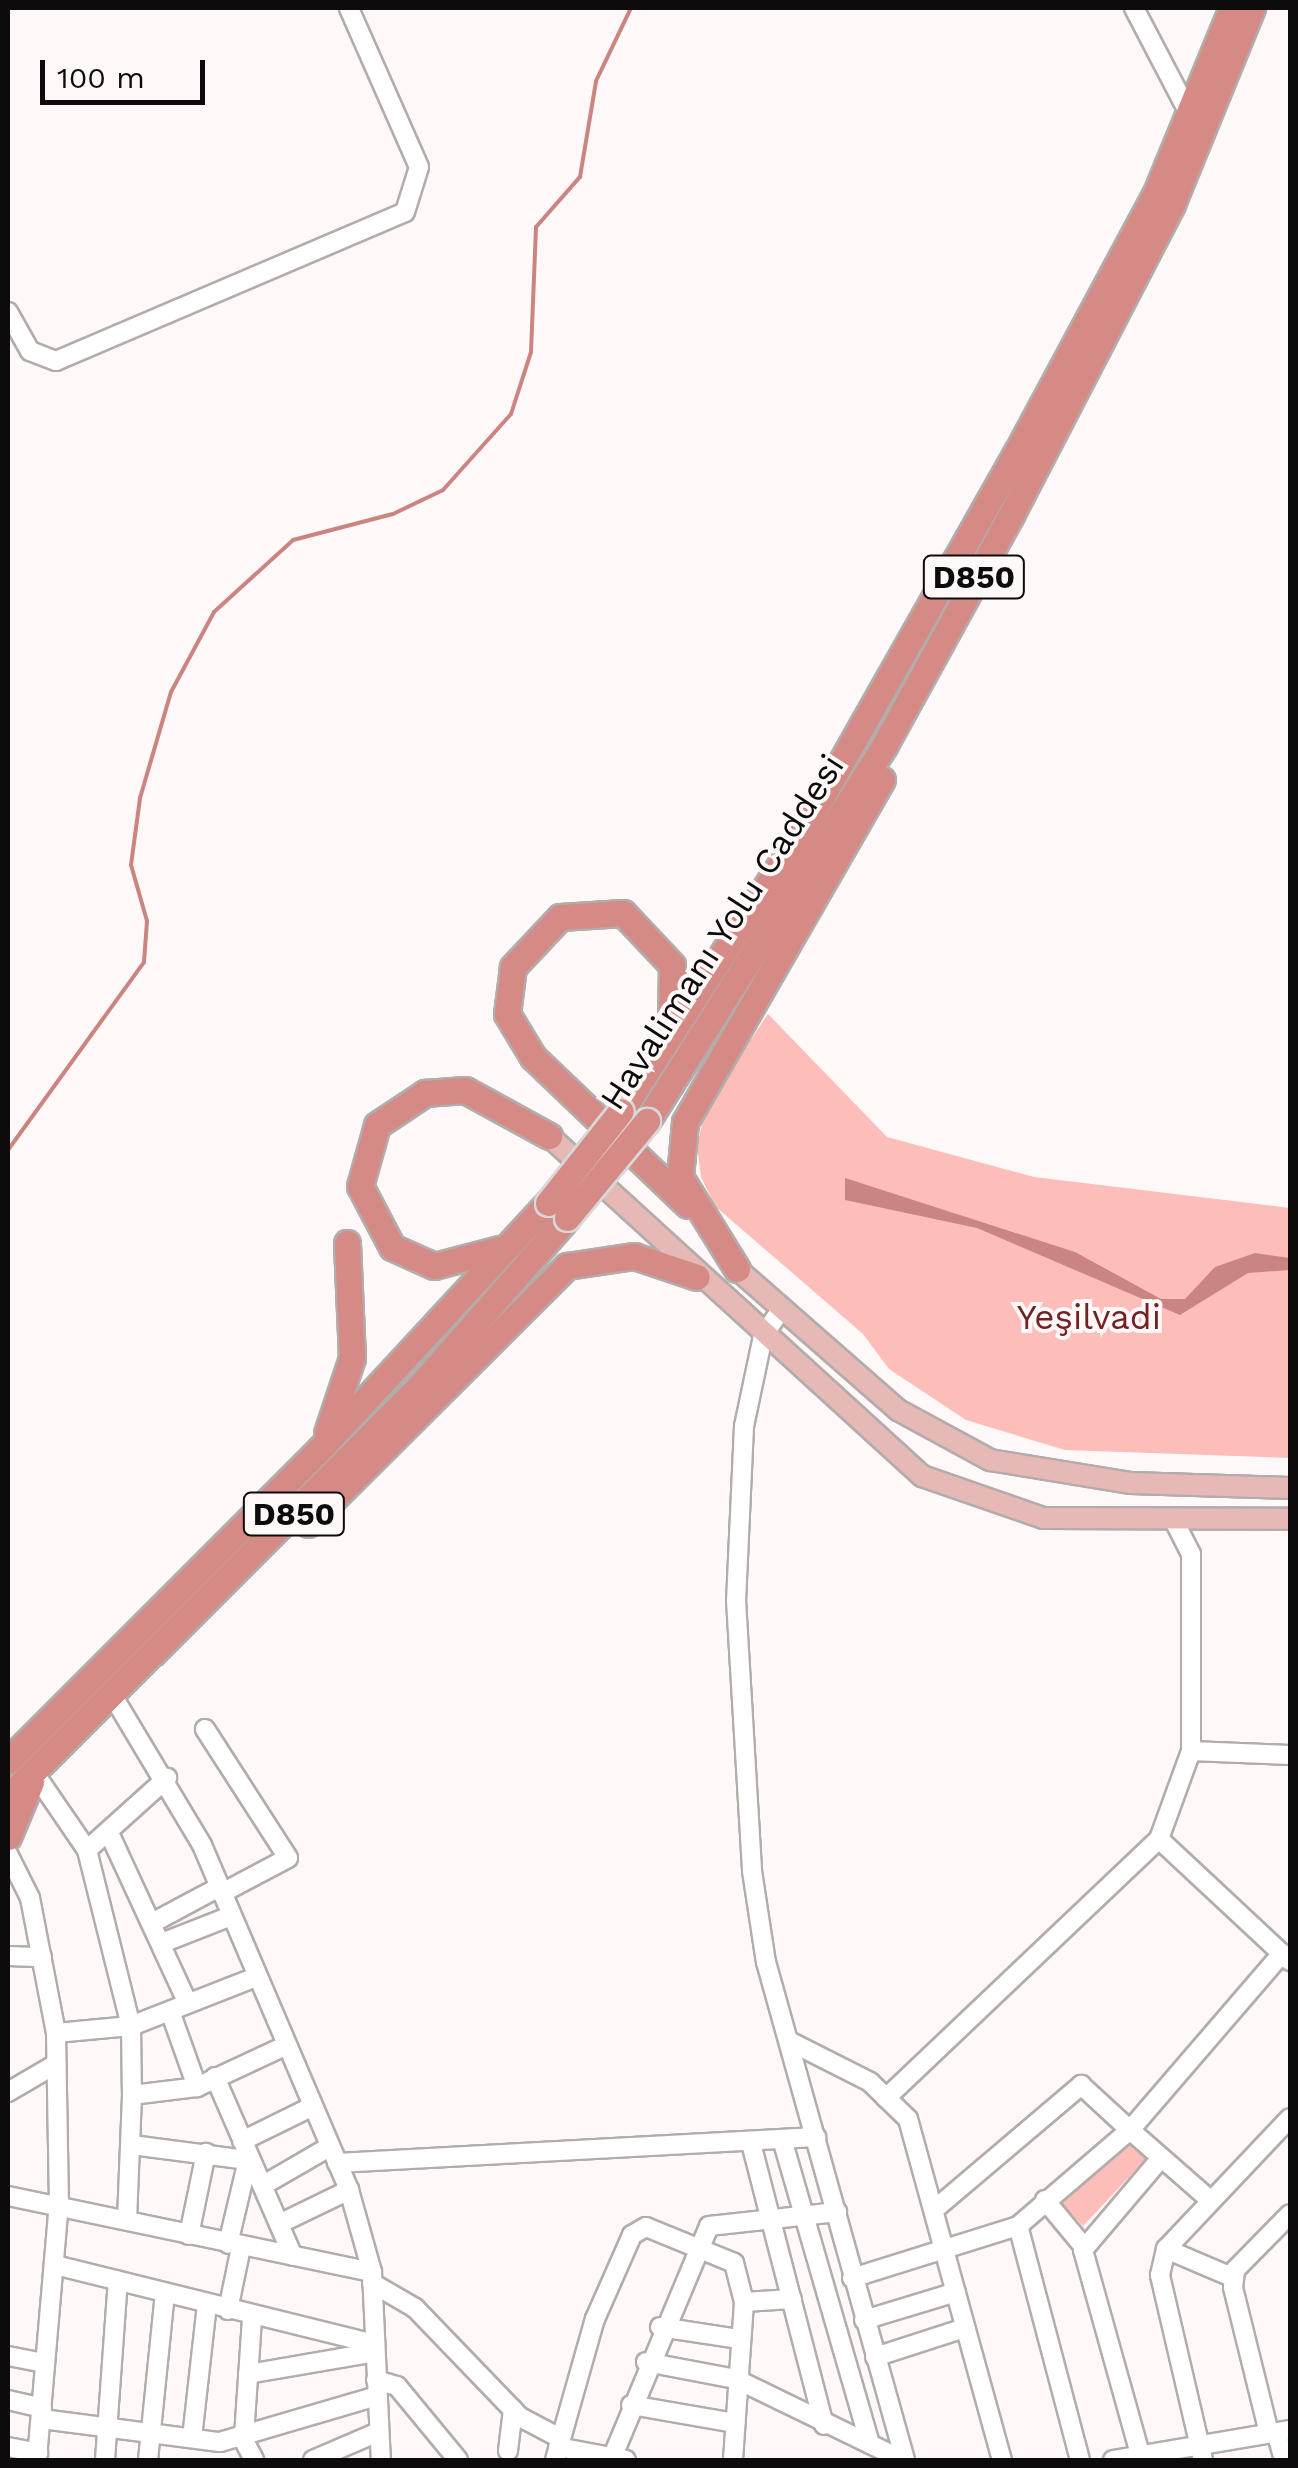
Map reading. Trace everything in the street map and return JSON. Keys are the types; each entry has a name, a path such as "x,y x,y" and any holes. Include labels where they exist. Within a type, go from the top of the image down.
{"highway":[{"name":"Havalimanı Yolu Caddesi","path":"8,1797 114,1698 420,1386 558,1210 621,1111 668,1048 1007,469 1190,115 1232,8"},
{"name":"Havalimanı Yolu Caddesi","path":"8,1760 320,1449 520,1234 558,1210 647,1120 884,746 1010,516 1172,204 1252,8"},
{"path":"691,1208 680,1177 684,1122 905,738 1010,516"},
{"path":"668,1048 672,965 642,924 581,909 524,947 507,1014 533,1057 691,1208 737,1269"},
{"path":"520,1234 459,1266 410,1258 364,1207 363,1163 377,1125 425,1093 465,1090 549,1136"},
{"path":"320,1449 352,1358 347,1243"},
{"path":"163,1645 206,1618 361,1475 567,1266 634,1256 697,1277"},
{"path":"8,1836 35,1774"}],"main road":[{"path":"549,1136 697,1277 922,1476 979,1503 1043,1518 1290,1520"},
{"path":"737,1269 898,1410 990,1460 1130,1483 1290,1488"}],"street":[{"path":"8,312 30,351 56,361 405,212 418,168 349,8"},
{"path":"1134,8 1190,115"},
{"path":"782,1310 763,1336 744,1426 736,1600 752,1871 789,2041 904,2460"},
{"path":"886,2098 1159,1838 1191,1752 1192,1554 1175,1522"},
{"path":"114,1698 167,1778 220,1890 349,2190 372,2277 380,2460"},
{"path":"152,1923 288,1858 204,1729"},
{"path":"1191,1752 1290,1755"},
{"path":"35,1774 86,1850 131,2026 132,2145 127,2220"},
{"path":"86,1850 110,1835 167,1778"},
{"path":"110,1835 162,1943 196,2086"},
{"path":"852,2278 944,2245 1018,2226 1130,2130 1286,1957 1159,1838"},
{"path":"8,1853 35,1918 56,2033 59,2202 38,2457 8,2447"},
{"path":"8,1880 35,1918"},
{"path":"162,1943 231,1916"},
{"path":"8,1956 42,1957"},
{"path":"56,2033 131,2026 256,1977"},
{"path":"789,2041 886,2098 908,2119 1002,2460"},
{"path":"132,2095 196,2086 287,2045"},
{"path":"8,2092 56,2064"},
{"path":"215,2077 248,2160 266,2183 294,2256"},
{"path":"935,2208 1081,2085 1210,2200"},
{"path":"242,2141 312,2106"},
{"path":"1204,2460 1160,2275 1166,2249 1290,2118"},
{"path":"266,2183 333,2154 784,2146 816,2138"},
{"path":"132,2145 248,2160"},
{"path":"784,2146 870,2444"},
{"path":"752,2147 824,2425"},
{"path":"189,2236 206,2153"},
{"path":"1084,2247 1161,2158"},
{"path":"228,2310 248,2160"},
{"path":"281,2223 349,2190"},
{"path":"8,2196 59,2202 372,2277 415,2308 558,2448 619,2459 630,2405 646,2362 709,2226 836,2212"},
{"path":"1045,2200 1084,2247 1140,2454"},
{"path":"1234,2278 1290,2214"},
{"path":"1018,2226 1080,2460"},
{"path":"558,2448 632,2235 646,2228 734,2263 744,2302 738,2339 733,2460"},
{"path":"1166,2249 1234,2278"},
{"path":"55,2264 375,2348"},
{"path":"1234,2278 1284,2460"},
{"path":"106,2460 118,2280"},
{"path":"864,2320 956,2292"},
{"path":"148,2460 164,2294"},
{"path":"744,2302 792,2300"},
{"path":"192,2438 207,2304"},
{"path":"252,2318 243,2437 254,2460"},
{"path":"660,2327 738,2339"},
{"path":"875,2357 965,2328"},
{"path":"248,2374 375,2348"},
{"path":"8,2356 45,2363"},
{"path":"646,2362 736,2379 824,2425 904,2460"},
{"path":"8,2400 42,2414 106,2428 192,2438 243,2437 377,2388 397,2386 458,2460"},
{"path":"630,2405 735,2423"},
{"path":"508,2451 513,2408"},
{"path":"313,2460 378,2432"},
{"path":"1113,2460 1198,2442 1278,2432"}],"green space":[{"name":"Yeşilvadi","path":"768,1014 887,1137 1034,1177 1290,1208 1290,1458 1065,1450 966,1420 889,1369 863,1334 715,1206 701,1177 697,1145 707,1104"},
{"path":"1127,2141 1147,2158 1083,2226 1058,2200"}],"shaded area":[{"path":"845,1178 1075,1252 1161,1299 1185,1299 1215,1267 1255,1253 1290,1258 1290,1270 1248,1273 1180,1315 977,1228 845,1200"}],"waterway":[{"path":"8,1150 144,962 147,921 131,865 140,798 171,692 214,612 293,540 393,514 443,490 511,414 531,352 536,227 580,177 596,81 631,8"}]}
